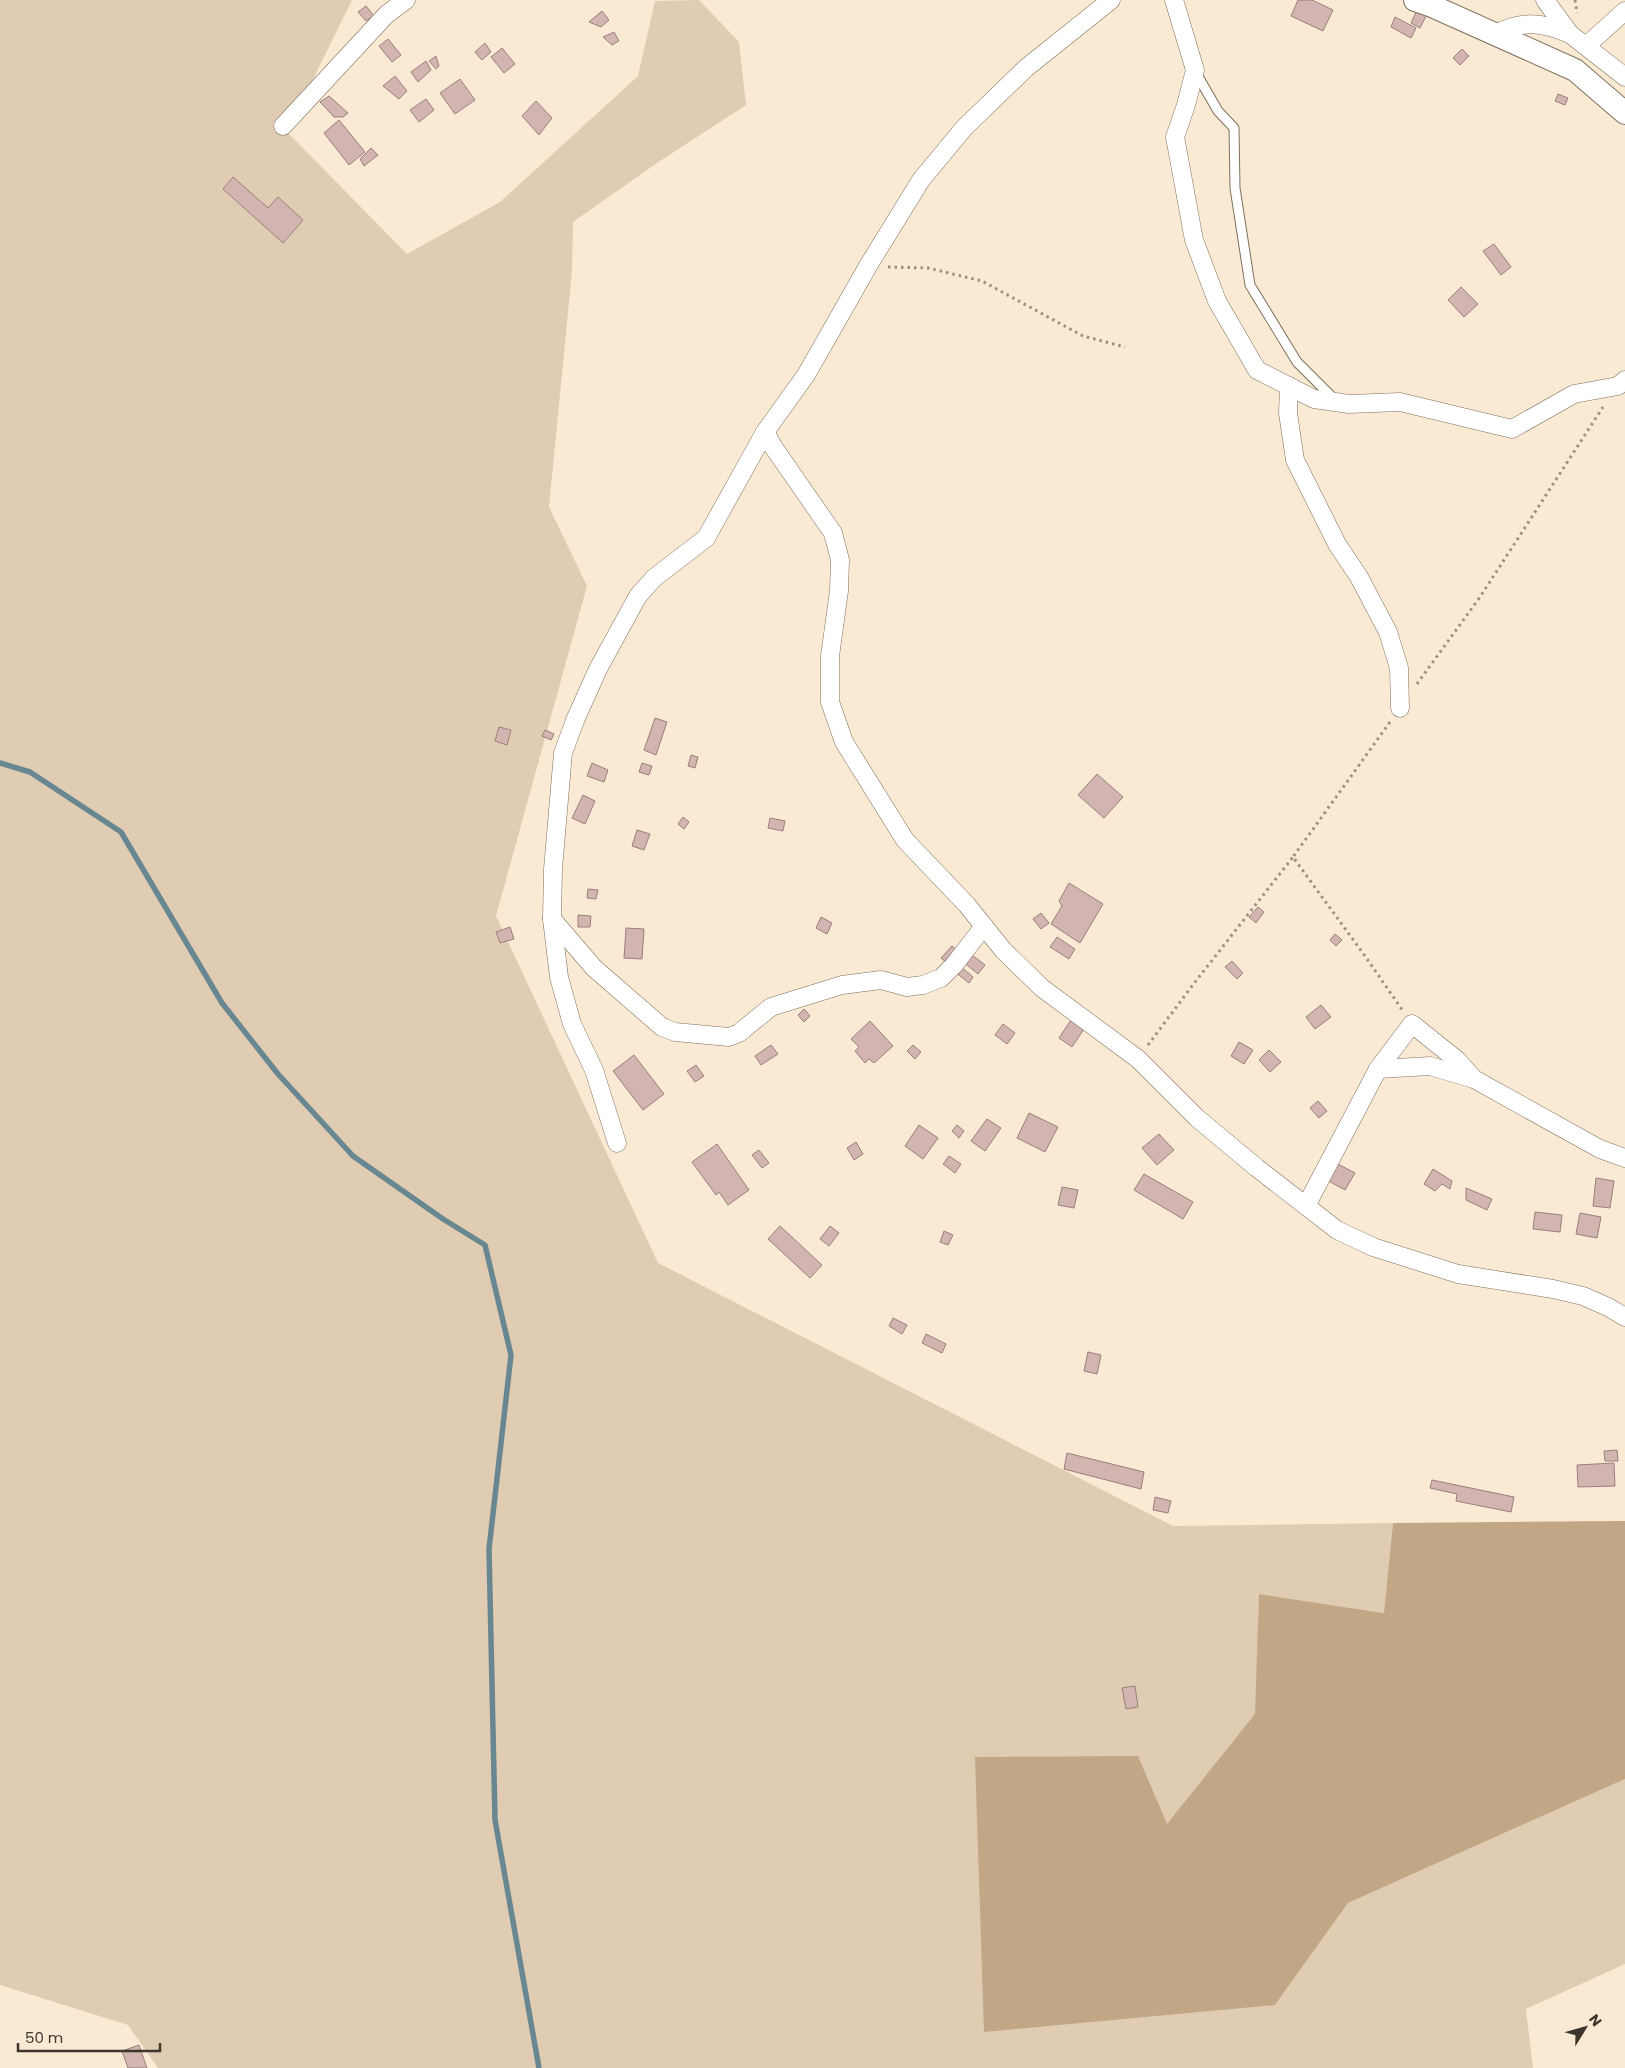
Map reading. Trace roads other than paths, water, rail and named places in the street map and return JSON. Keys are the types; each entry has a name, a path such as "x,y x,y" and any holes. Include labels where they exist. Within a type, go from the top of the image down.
{"street":[{"path":"283,126 387,14 406,0"},
{"path":"616,1143 594,1070 572,1024 559,977 552,919 553,869 563,753 587,694 598,669 638,596 654,578 706,538 765,432 806,375 868,266 921,180 964,128 1026,68 1111,0"},
{"path":"1174,0 1194,70 1186,105 1175,137 1194,240 1217,301 1258,370 1314,399 1349,404 1400,402 1512,429 1574,394 1622,383"},
{"path":"1415,0 1575,70 1625,113"},
{"path":"1544,0 1570,34"},
{"path":"1586,46 1625,11"},
{"path":"1495,34 1511,26 1532,23 1553,27 1570,34 1625,77"},
{"path":"1289,386 1288,413 1295,460 1337,544 1359,577 1388,632 1399,668 1400,708"},
{"path":"765,432 833,533 840,560 839,591 830,656 830,702 844,742 905,840 984,926 1002,950 1042,988 1138,1059 1197,1118 1257,1168 1337,1230 1373,1247 1458,1274 1553,1289 1584,1296 1608,1307 1625,1318"},
{"path":"552,919 594,968 662,1027 675,1032 716,1037 729,1037 738,1033 771,1007 842,985 881,980 907,987 923,985 941,978 960,958 984,926"},
{"path":"1306,1206 1378,1069 1412,1024 1457,1060 1474,1079"},
{"path":"1378,1069 1430,1066 1474,1079 1600,1149 1625,1158"}],"lane":[{"path":"1194,70 1218,111 1234,128 1235,188 1250,285 1297,362 1337,402"}],"waterway":[{"path":"0,763 30,772 121,832 222,1003 278,1074 353,1156 443,1219 485,1245 511,1355 489,1549 495,1820 539,2068"}]}
